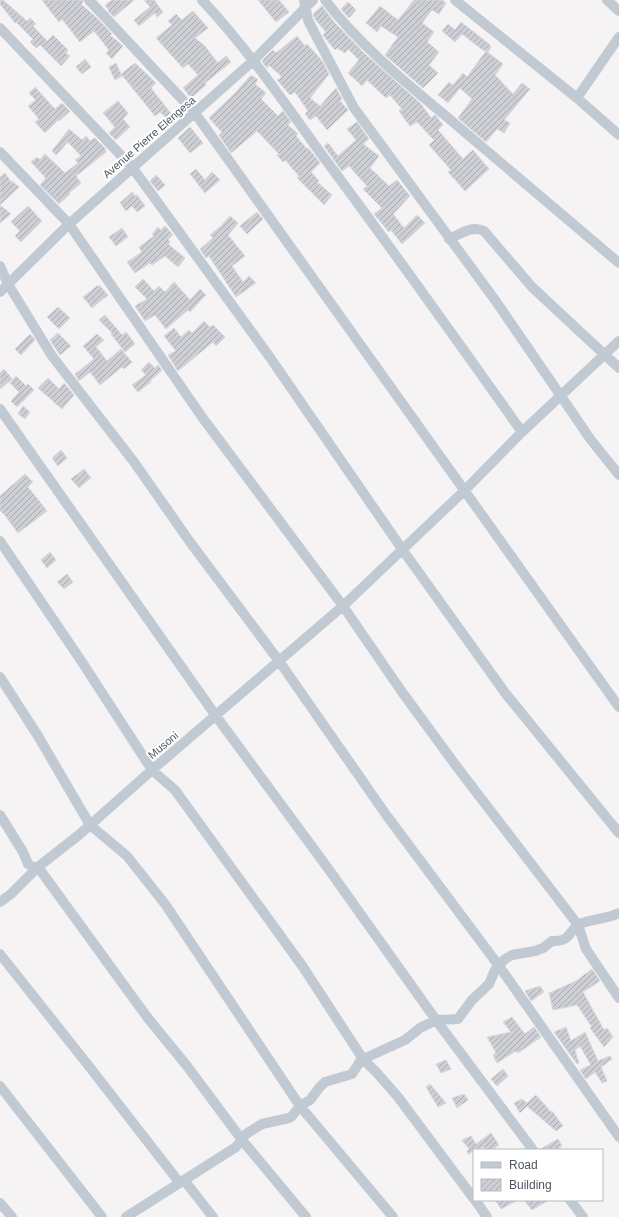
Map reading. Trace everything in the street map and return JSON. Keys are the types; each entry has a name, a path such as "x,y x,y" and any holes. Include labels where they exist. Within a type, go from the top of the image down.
{"street":[{"path":"89,0 195,113 619,707"},
{"path":"202,0 253,61 389,245 522,432"},
{"path":"325,0 339,18 373,53 619,263"},
{"path":"455,0 577,98 619,135"},
{"path":"607,0 619,11"},
{"path":"308,2 308,20 354,108 494,300 591,440 619,474"},
{"name":"Avenue Pierre Elengesa","path":"0,292 69,224 253,61 308,2"},
{"path":"0,28 132,167 269,356 402,549 506,694 619,833"},
{"path":"577,98 619,37"},
{"path":"0,152 69,224 202,417 343,606 402,692 457,767 578,925 586,949 619,998"},
{"path":"449,239 472,228 479,229 484,232 532,287 619,368"},
{"path":"0,266 8,284 52,356 134,462 190,542 279,661 388,816 499,966 619,1137"},
{"name":"Musoni","path":"0,902 343,606 464,491 522,432 619,341"},
{"path":"0,409 216,716 327,867 436,1020 532,1149"},
{"path":"0,541 82,662 152,770 180,797 303,968 363,1060 377,1073 398,1097 473,1199"},
{"path":"0,677 38,736 90,825 126,856 165,904 300,1106 393,1217"},
{"path":"0,815 23,852 28,864 33,868 38,868 147,1017 187,1066 242,1140 306,1217"},
{"path":"126,1217 236,1147 246,1134 262,1124 292,1116 300,1106 310,1100 325,1082 352,1074 359,1061 405,1040 420,1028 436,1020 458,1019 472,1000 489,984 495,970 505,959 512,955 535,951 543,948 552,941 564,939 570,935 578,925 619,914"},
{"path":"0,954 182,1181 214,1217"},
{"path":"0,1086 102,1217"},
{"path":"475,1201 488,1217"},
{"path":"571,1201 583,1217"},
{"path":"0,1202 12,1217"}],"building":[{"path":"0,0 3,0 27,21 30,18 36,24 33,26 47,41 53,35 68,50 66,53 70,56 61,66 40,45 36,48 30,42 33,39 16,22 15,23 0,4"},
{"path":"42,0 83,0 81,4 112,34 110,35 123,46 112,59 106,53 109,50 94,31 80,42 62,19 59,22"},
{"path":"112,0 134,0 114,17 105,5"},
{"path":"144,0 154,0 163,12 157,17 155,13 139,26 134,20 150,7"},
{"path":"258,0 279,0 289,12 276,22"},
{"path":"414,0 442,0 446,3 439,14 432,10 422,23 434,32 427,42 439,52 429,65 438,73 423,88 385,55 398,37 381,26 377,32 366,23 380,6 398,20"},
{"path":"348,2 356,10 349,18 341,9"},
{"path":"322,6 334,22 365,54 421,104 431,118 435,115 436,116 443,125 438,130 463,159 473,150 489,169 465,191 448,172 451,170 429,145 434,140 417,122 410,126 399,111 402,109 390,95 386,98 367,80 362,86 348,73 359,60 348,49 345,53 337,48 335,50 323,35 326,32 315,19 313,14"},
{"path":"193,11 208,28 195,38 204,45 218,63 226,56 231,62 205,83 206,85 191,98 183,88 198,75 188,64 183,68 156,38 172,25 168,21 176,14 182,20"},
{"path":"461,22 489,44 491,47 488,52 484,51 462,34 455,42 442,31 448,24 455,30"},
{"path":"297,36 305,46 307,44 323,62 329,74 310,98 320,106 336,88 342,99 340,101 348,110 327,130 316,116 310,120 305,114 308,111 295,92 290,95 277,80 282,77 269,65 267,68 262,61 273,50 276,53"},
{"path":"486,51 503,64 495,75 513,94 522,83 530,89 504,120 510,123 504,133 497,129 486,142 458,118 472,99 460,88 448,103 438,95 449,82 453,85 463,73 467,77"},
{"path":"85,59 91,67 82,74 76,67"},
{"path":"116,63 122,76 115,80 109,67"},
{"path":"135,63 156,83 151,88 176,120 172,123 160,112 155,116 121,74"},
{"path":"250,76 253,76 258,80 255,84 266,93 261,99 278,116 283,111 291,122 288,125 298,134 296,136 320,163 311,172 319,181 317,182 332,195 324,205 297,178 299,176 285,160 283,162 277,155 279,154 257,131 231,153 219,135 222,132 209,118"},
{"path":"35,87 55,109 62,103 70,111 45,133 35,122 39,119 28,106 36,100 29,93"},
{"path":"118,101 128,113 123,119 130,127 116,140 109,133 115,127 103,113"},
{"path":"357,122 369,139 363,144 379,156 370,168 389,186 397,180 410,196 393,214 404,228 417,215 425,223 402,244 391,230 389,232 374,214 382,208 363,189 367,186 349,166 342,171 324,146 328,143 338,156 356,140 347,129"},
{"path":"190,127 203,143 190,153 178,138"},
{"path":"69,129 82,140 86,136 90,141 95,138 106,149 106,152 76,176 81,183 59,204 40,185 46,178 31,162 37,157 40,160 45,154 65,173 78,163 75,160 81,156 68,142 56,155 52,151"},
{"path":"196,169 205,180 212,172 220,180 205,193 190,174"},
{"path":"5,173 11,182 12,181 19,187 0,205 0,177"},
{"path":"156,175 165,185 158,191 150,181"},
{"path":"132,192 135,196 137,195 145,206 137,212 132,206 126,211 120,203"},
{"path":"0,205 11,214 0,223"},
{"path":"28,206 42,221 21,242 15,236 20,231 11,222"},
{"path":"257,212 263,219 247,234 240,226"},
{"path":"230,216 238,223 228,235 245,256 232,266 243,282 249,276 256,283 236,297 209,256 206,258 200,249 213,238 210,235"},
{"path":"165,226 173,235 168,239 170,242 168,244 185,258 178,267 165,256 152,265 150,263 135,273 127,262 142,252 139,247 154,236 152,234 158,227 161,230"},
{"path":"122,228 128,237 116,246 109,237"},
{"path":"143,279 154,291 159,286 165,292 174,282 190,300 200,289 206,295 190,312 188,310 166,329 155,315 145,321 135,306 147,299 135,287"},
{"path":"97,286 100,286 108,295 92,308 83,297"},
{"path":"58,307 70,318 59,329 47,317"},
{"path":"105,315 122,335 126,332 135,344 125,352 111,334 112,333 99,320"},
{"path":"204,321 210,327 213,325 225,337 216,346 213,342 178,371 168,355 176,351 164,336 174,328 181,337 189,330 192,333"},
{"path":"58,333 71,346 60,355 50,340"},
{"path":"30,334 35,340 21,355 15,349"},
{"path":"97,334 104,340 96,347 107,361 121,349 132,362 124,369 122,367 100,385 90,372 79,381 75,374 94,359 83,346"},
{"path":"149,362 155,368 158,365 162,370 150,381 151,382 138,392 132,385 146,375 141,370"},
{"path":"4,369 12,379 0,389 0,373"},
{"path":"16,376 26,386 28,384 34,390 17,407 11,401 19,392 10,383"},
{"path":"48,378 59,389 64,383 74,395 62,409 38,388"},
{"path":"23,406 30,412 25,419 18,414"},
{"path":"61,450 67,458 58,466 52,458"},
{"path":"84,469 91,478 79,488 71,479"},
{"path":"25,474 33,482 28,487 47,511 18,533 0,511 0,496"},
{"path":"50,552 56,560 47,568 41,560"},
{"path":"67,574 73,582 64,589 57,582"},
{"path":"592,969 600,981 583,992 604,1030 607,1028 613,1037 604,1047 590,1028 592,1027 577,1005 553,1010 549,993 576,981"},
{"path":"540,986 544,992 531,1001 525,991"},
{"path":"512,1017 525,1034 534,1027 541,1037 518,1053 516,1051 497,1063 493,1055 496,1053 487,1037 511,1032 503,1022"},
{"path":"566,1027 571,1041 585,1032 598,1061 610,1056 612,1059 601,1067 607,1081 602,1083 595,1072 586,1079 580,1070 591,1065 580,1046 575,1050 579,1063 577,1064 554,1032"},
{"path":"446,1060 451,1069 441,1073 436,1064"},
{"path":"503,1069 508,1076 497,1086 491,1079"},
{"path":"430,1084 446,1103 438,1107 426,1087"},
{"path":"464,1094 468,1100 457,1108 452,1098"},
{"path":"536,1095 551,1112 552,1111 563,1126 556,1131 527,1106 520,1113 514,1103 522,1099 527,1103"},
{"path":"491,1133 499,1145 493,1149 485,1149 484,1147 473,1149 473,1152 468,1154 467,1151 469,1149 462,1140 471,1136 476,1144"},
{"path":"558,1139 562,1146 558,1149 541,1149"},
{"path":"496,1201 516,1201 501,1209"},
{"path":"525,1201 547,1201 532,1210"}]}
